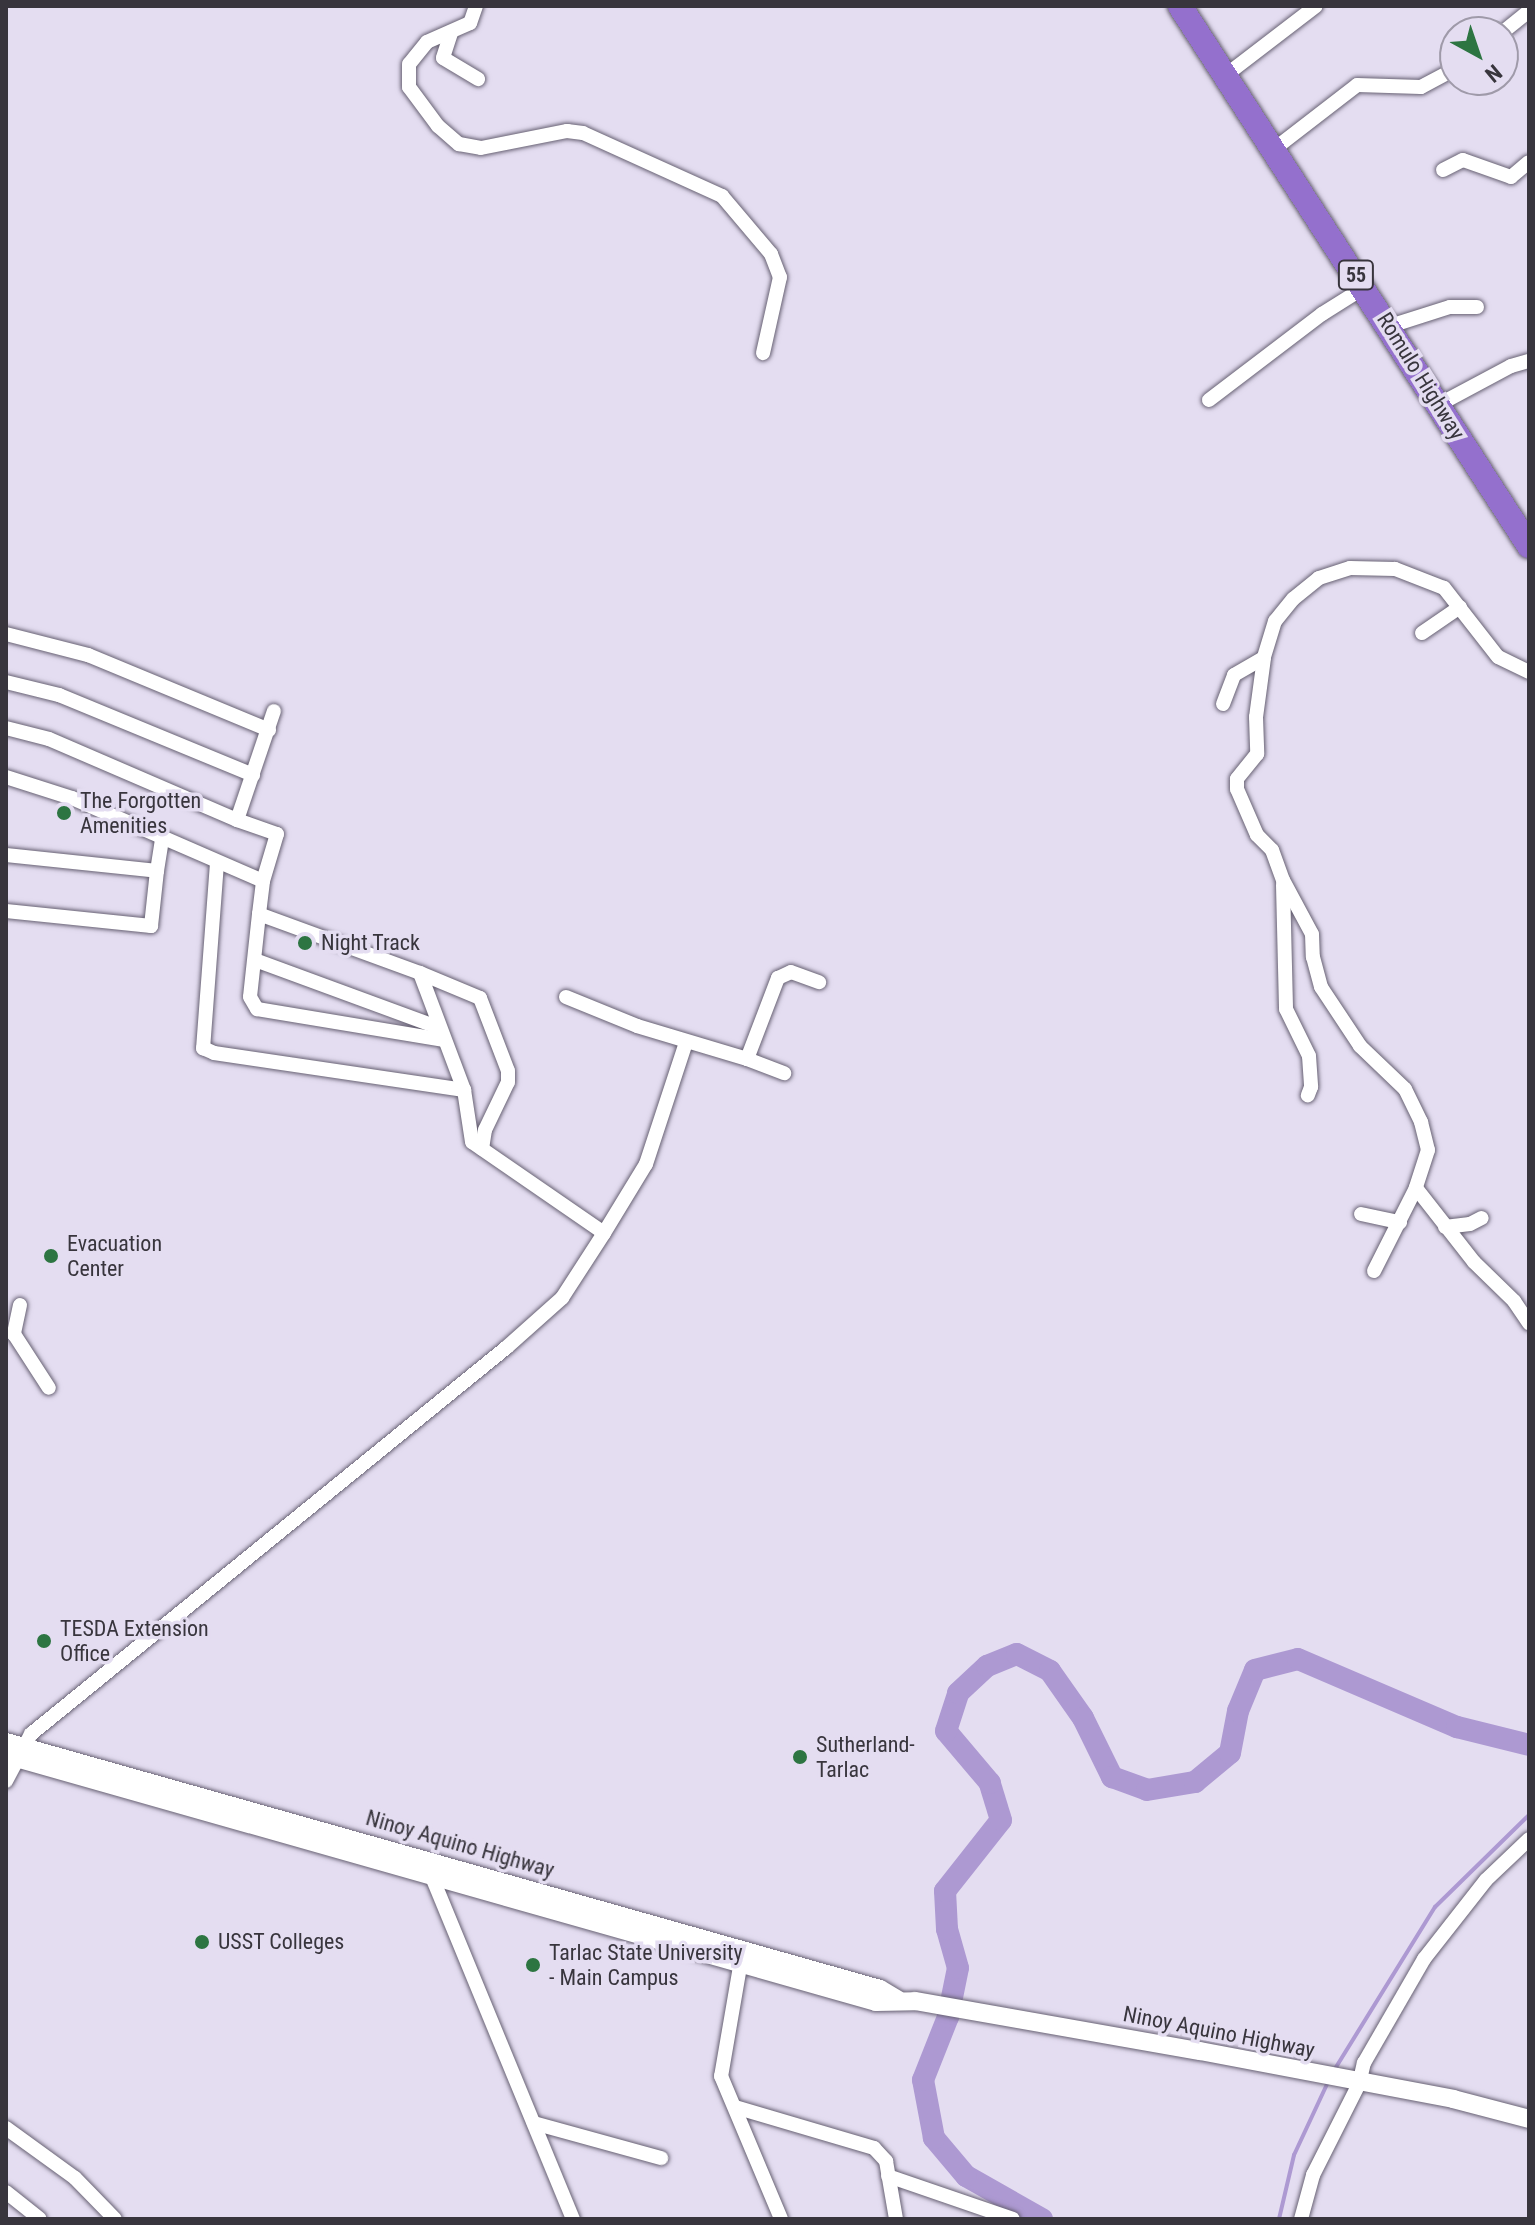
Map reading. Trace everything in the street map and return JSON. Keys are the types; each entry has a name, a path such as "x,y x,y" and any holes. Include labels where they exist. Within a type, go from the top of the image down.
{"highway":[{"name":"Romulo Highway","path":"1180,6 1528,542"}],"main road":[{"name":"Ninoy Aquino Highway","path":"12,1750 741,1958 880,1989 906,2001 1453,2099 1529,2119"},
{"name":"Ninoy Aquino Highway","path":"412,1864 432,1877 489,1885"}],"street":[{"path":"476,6 470,23 422,46 412,56 407,71 414,95 452,140 469,146 496,147 575,131 674,171 727,200 771,254 780,277 763,353"},
{"path":"1226,75 1316,6"},
{"path":"451,33 443,58 478,79"},
{"path":"1273,150 1357,85 1421,87 1439,77"},
{"path":"1443,170 1463,160 1511,177 1529,162"},
{"path":"1209,400 1330,308 1365,287"},
{"path":"1390,326 1450,307 1477,307"},
{"path":"1438,405 1511,366 1529,361"},
{"path":"1374,1271 1416,1188 1428,1150 1421,1122 1405,1089 1360,1046 1321,987 1313,957 1312,934 1283,880 1272,850 1257,835 1237,789 1238,774 1257,754 1256,717 1264,658 1275,621 1293,599 1319,578 1350,568 1395,569 1444,588 1498,657 1529,672"},
{"path":"1422,633 1460,607"},
{"path":"6,634 88,655 269,730"},
{"path":"1223,704 1234,675 1264,658"},
{"path":"6,682 59,695 253,775"},
{"path":"237,820 274,711"},
{"path":"6,728 49,739 237,820 277,834 263,881 259,914 250,997 257,1009 442,1034"},
{"path":"6,777 72,798 263,881"},
{"path":"6,911 151,926 162,839"},
{"path":"6,855 157,871"},
{"path":"217,863 203,1048 214,1053 464,1090"},
{"path":"1283,880 1286,1009 1309,1056 1311,1087 1308,1095"},
{"path":"259,914 474,993 483,1001 509,1075 489,1118 482,1149"},
{"path":"255,960 442,1034"},
{"path":"747,1059 778,978 791,972 819,982"},
{"path":"420,973 464,1090 470,1137 482,1149 604,1233"},
{"path":"566,997 686,1042 784,1073"},
{"path":"6,1781 12,1750 39,1726 204,1589 507,1347 562,1298 646,1164 686,1042"},
{"path":"468,1108 489,1118"},
{"path":"1416,1188 1474,1262 1514,1301 1529,1323"},
{"path":"1361,1214 1400,1222"},
{"path":"1445,1227 1470,1224 1482,1218"},
{"path":"20,1305 14,1334 49,1388"},
{"path":"1301,2219 1313,2175 1364,2063 1424,1959 1486,1880 1529,1839"},
{"path":"432,1877 573,2219"},
{"path":"741,1958 720,2065 721,2076 781,2219"},
{"path":"735,2107 874,2148 886,2161 896,2219"},
{"path":"534,2123 661,2158"},
{"path":"6,2128 75,2178 115,2219"},
{"path":"888,2176 1013,2219"},
{"path":"6,2192 40,2219"}],"waterway":[{"path":"1042,2219 966,2176 934,2138 923,2080 948,2017 958,1968 947,1929 945,1891 1001,1820 990,1783 946,1731 958,1693 987,1666 1017,1654 1050,1671 1083,1718 1112,1777 1147,1790 1195,1782 1230,1753 1238,1711 1255,1670 1298,1659 1457,1727 1529,1745"},
{"path":"1333,2072 1435,1907 1529,1815"},
{"path":"1279,2219 1294,2155 1329,2080"}],"place":[{"name":"The Forgotten Amenities","path":"64,813"},
{"name":"Night Track","path":"305,943"},
{"name":"Evacuation Center","path":"51,1256"},
{"name":"TESDA Extension Office","path":"44,1641"},
{"name":"Sutherland- Tarlac","path":"800,1757"},
{"name":"USST Colleges","path":"202,1942"},
{"name":"Tarlac State University - Main Campus","path":"533,1965"}]}
